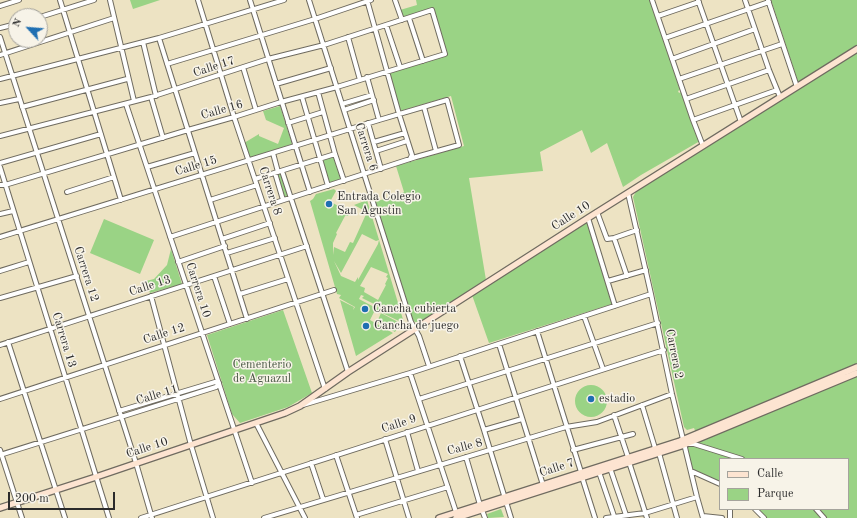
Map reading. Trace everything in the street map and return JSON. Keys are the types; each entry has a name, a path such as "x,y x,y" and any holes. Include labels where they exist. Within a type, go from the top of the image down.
{"street":[{"path":"0,6 19,0"},
{"path":"60,0 71,32 100,134 108,153 121,200"},
{"path":"48,15 94,0"},
{"path":"110,0 127,79 134,101"},
{"name":"Carrera 8","path":"198,0 234,117 325,389"},
{"path":"250,0 310,192"},
{"path":"0,79 159,38 204,23 284,0"},
{"name":"Carrera 6","path":"309,0 411,322 419,336 429,366"},
{"path":"168,64 315,19 369,0 387,72 404,133 412,155 410,160"},
{"path":"395,0 402,20"},
{"path":"652,0 703,146"},
{"path":"745,0 762,51 780,97"},
{"path":"658,16 698,1 741,122"},
{"path":"665,38 768,1 797,87"},
{"name":"Calle 17","path":"0,136 176,90 268,59 324,45 432,10 445,54"},
{"path":"0,55 114,18"},
{"path":"409,18 423,61"},
{"path":"386,25 400,68"},
{"path":"672,59 755,29"},
{"name":"Carrera 12","path":"0,37 136,463 151,516"},
{"path":"348,37 360,80"},
{"path":"159,38 248,319"},
{"path":"143,42 153,96 163,138"},
{"path":"679,79 782,44"},
{"name":"Calle 10","path":"0,508 285,414 300,406 348,372 597,212 857,50"},
{"name":"Calle 16","path":"0,185 5,185 43,174 108,153 337,87 445,54"},
{"path":"243,68 256,110"},
{"path":"276,84 331,68"},
{"path":"686,100 769,70"},
{"path":"367,77 379,120"},
{"path":"22,107 127,79"},
{"path":"693,120 777,90"},
{"path":"318,92 344,181"},
{"path":"342,104 372,95"},
{"path":"302,97 328,186"},
{"path":"0,104 19,99"},
{"path":"344,110 374,100"},
{"name":"Calle 15","path":"0,237 447,100 459,145 436,151"},
{"name":"Carrera 10","path":"126,104 252,483"},
{"path":"170,237 436,151 424,107"},
{"path":"288,123 323,112"},
{"path":"368,123 381,169"},
{"path":"374,142 404,133"},
{"path":"0,163 100,134"},
{"path":"376,151 407,141"},
{"path":"147,168 195,153"},
{"path":"273,153 283,200"},
{"path":"255,179 335,154"},
{"name":"Carrera 13","path":"0,167 12,211 109,518"},
{"path":"278,172 291,198 348,372"},
{"path":"67,192 114,177"},
{"name":"Calle 16","path":"0,190 5,185"},
{"path":"210,200 257,185"},
{"name":"Carrera 2","path":"628,193 652,294 683,442 703,517"},
{"path":"0,214 12,211"},
{"path":"597,212 605,237 608,239 637,230"},
{"path":"588,218 615,306"},
{"path":"222,239 270,223"},
{"path":"227,253 275,238"},
{"path":"614,238 627,276"},
{"path":"178,262 225,246"},
{"name":"Calle 13","path":"0,345 307,246"},
{"path":"0,270 29,262"},
{"path":"608,281 646,270"},
{"path":"0,298 77,276"},
{"path":"214,276 230,324"},
{"path":"240,294 288,279"},
{"name":"Calle 12","path":"0,399 334,290"},
{"name":"Calle 10","path":"300,406 537,332 652,294"},
{"path":"151,296 191,445 213,518"},
{"path":"584,316 603,369"},
{"path":"419,399 658,323"},
{"path":"537,332 595,518"},
{"path":"8,342 65,518"},
{"path":"499,344 543,485"},
{"name":"Calle 9","path":"141,518 428,425 516,399 664,350"},
{"path":"460,356 511,518"},
{"path":"683,442 857,367"},
{"path":"410,372 457,516"},
{"path":"683,442 857,373"},
{"name":"Calle 11","path":"119,411 215,382 219,383"},
{"name":"Calle 11","path":"0,453 41,442 179,399 216,387 219,383"},
{"name":"Calle 8","path":"264,518 566,427 597,422 672,394"},
{"path":"642,405 677,518"},
{"path":"614,415 647,518"},
{"path":"484,430 522,419"},
{"path":"256,423 305,518"},
{"path":"407,432 418,471"},
{"path":"573,450 633,434"},
{"path":"385,439 409,518"},
{"path":"683,442 739,458"},
{"name":"Calle 7","path":"439,518 457,516 683,442"},
{"path":"0,453 22,518"},
{"path":"336,455 357,516 448,487"},
{"path":"466,457 485,518"},
{"name":"Calle 7","path":"505,500 543,485 599,472 628,459"},
{"path":"311,463 323,500"},
{"path":"610,468 626,515"},
{"path":"691,471 719,484"},
{"path":"599,472 614,516"},
{"path":"606,518 645,513 697,497"},
{"path":"756,510 764,518"},
{"path":"817,510 824,518"},
{"path":"703,517 722,518"}],"green space":[{"path":"130,0 160,0 133,9"},
{"path":"416,0 650,0 680,90 678,91 679,93 681,92 700,141 623,187 607,143 591,153 582,130 540,152 543,171 469,178 486,280 418,323 413,321 375,202 404,192 396,166 464,146 451,96 400,111 389,73 447,55 433,8 402,17 400,10 417,5"},
{"path":"771,0 857,0 857,518 767,518 759,510 849,510 849,458 719,458 719,482 693,470 686,445 699,440 694,428 687,430 684,427 633,197 637,190 800,88"},
{"path":"280,106 292,144 249,158 244,143 259,134 259,136 278,144 284,128 266,120 263,111"},
{"path":"335,155 343,180 328,184 321,160"},
{"path":"281,172 289,198 283,200 275,173"},
{"path":"334,189 336,191 327,207 330,208 333,203 350,213 348,216 345,216 336,233 337,234 333,243 333,255 334,247 345,252 350,242 353,243 367,212 354,205 367,200 405,326 398,330 401,322 376,310 378,306 362,298 364,296 361,295 359,299 376,308 370,320 393,333 356,356 340,300 354,307 353,310 355,307 339,298 341,295 337,294 310,201 316,194","holes":["362,234 376,241 379,240 358,280 358,277 355,282 341,276 334,261 341,273","371,267 388,274 386,277 388,278 385,284 386,285 378,300 364,292 365,288 360,286"]},
{"path":"104,219 154,240 140,274 90,253"},
{"path":"587,221 612,304 489,343 472,295"},
{"path":"171,249 182,284 150,293 146,281 154,279 167,265"},
{"name":"Cementerio de Aguazul","path":"283,310 312,393 288,407 240,423 232,414 207,335"},
{"path":"381,313 400,323 395,332 377,322"},
{"name":"estadio","path":"588,385 594,385 603,389 607,401 603,413 594,417 588,417 579,413 575,404 575,398 579,389"},
{"path":"501,509 504,517 488,518 487,514"}],"place":[{"name":"Entrada Colegio San Agustin","path":"329,204"},
{"name":"Cancha cubierta","path":"365,309"},
{"name":"Cancha de juego","path":"366,326"},
{"name":"estadio","path":"591,399"}]}
